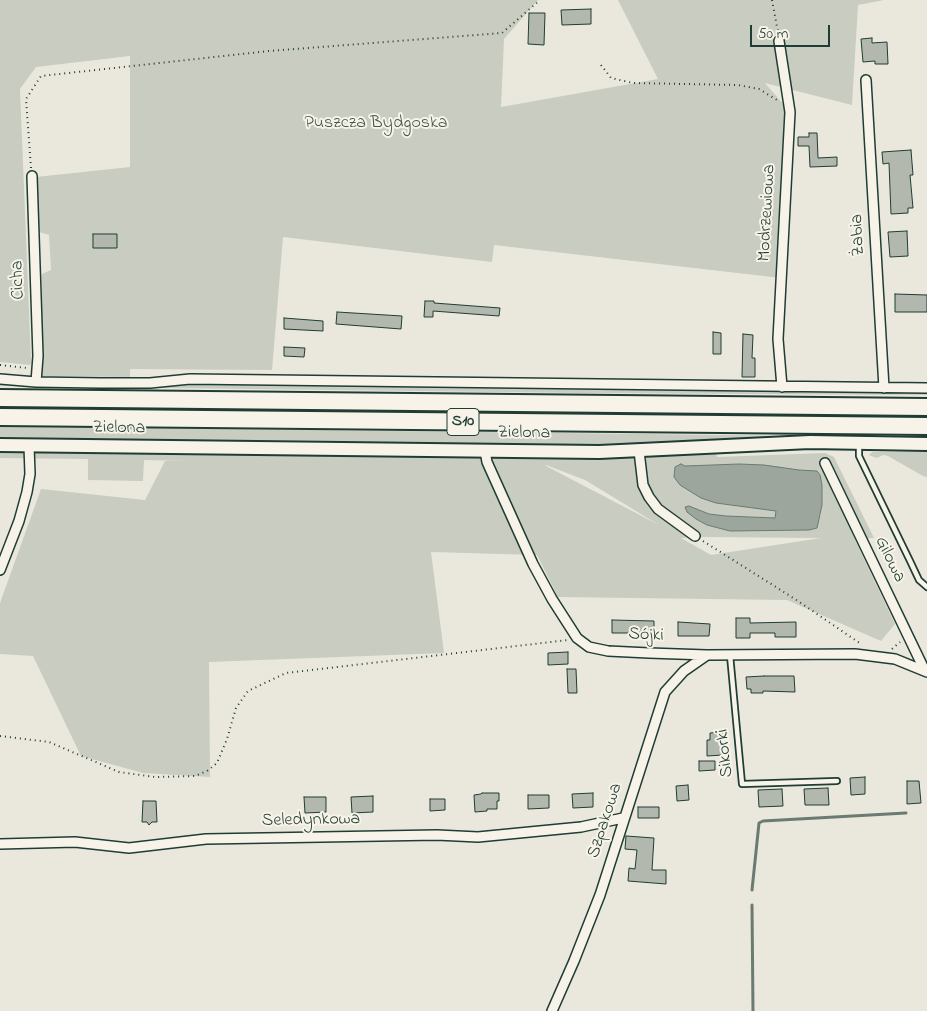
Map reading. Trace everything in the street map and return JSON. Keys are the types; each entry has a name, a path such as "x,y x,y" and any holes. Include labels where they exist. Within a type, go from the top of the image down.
{"highway":[{"name":"S10","path":"0,398 927,407"},
{"name":"S10","path":"0,417 927,426"}],"street":[{"name":"Modrzewiowa","path":"779,41 789,119 778,339 782,387"},
{"name":"Żabia","path":"866,80 884,388"},
{"name":"Cicha","path":"32,176 38,356 36,382"},
{"path":"0,379 36,382 150,383 190,379 927,388"},
{"name":"Zielona","path":"0,446 599,452 747,444 927,444"},
{"path":"0,570 19,522 28,492 30,474 29,446"},
{"name":"Sójki","path":"485,450 486,462 533,564 552,599 578,638 589,647 608,651 707,655 855,654 895,659 926,672"},
{"path":"638,451 643,485 649,497 658,509 695,536"},
{"name":"Gilowa","path":"825,463 926,672"},
{"name":"Szpakowa","path":"552,1011 600,895 623,818 665,692 684,672 707,655"},
{"name":"Seledynkowa","path":"0,844 75,842 129,848 206,839 437,835 478,837 581,827 623,818"}],"lane":[{"path":"859,443 859,456 919,580 927,587"},
{"name":"Sikorki","path":"730,655 742,784 837,780"}],"path":[{"path":"32,176 26,98 41,76 269,51 502,33 540,0"},
{"path":"772,0 779,41"},
{"path":"601,65 611,78 633,83 738,85 759,89 777,99 789,119"},
{"path":"0,365 37,369"},
{"path":"695,536 798,601 878,656 893,648 906,634"},
{"path":"0,736 49,742 118,772 155,777 196,776 207,771 217,763 227,739 236,708 248,692 286,673 578,638"}],"green space":[{"name":"Puszcza Bydgoska","path":"0,0 538,0 504,39 501,107 658,79 618,0 884,0 858,5 852,105 765,83 790,112 781,278 494,245 492,262 283,237 272,370 130,369 130,377 41,376 42,274 51,270 49,235 39,232 36,177 130,167 130,56 36,67 20,89 31,362 30,365 0,362"},
{"path":"0,382 927,391 927,395 0,386"},
{"path":"0,426 801,436 714,439 717,457 825,453 834,457 874,538 854,538 895,624 881,641 787,600 558,597 537,555 431,552 444,653 209,662 210,777 143,773 81,756 33,656 0,654 0,603 41,489 145,500 165,461 187,461 144,460 143,481 88,480 88,459 0,458","holes":["546,466 585,480 659,525","681,538 820,538 821,538 711,555"]},
{"path":"872,452 927,452 927,477 888,456 883,455 877,458 869,455"}],"shaded area":[{"path":"681,464 685,466 764,465 817,471 822,485 822,505 817,528 809,530 730,531 707,525 687,512 685,507 689,506 709,514 726,516 775,518 776,511 716,503 701,498 680,485 674,477 675,467"}],"building":[{"path":"591,9 591,24 562,25 561,10"},
{"path":"529,13 545,13 544,45 528,44"},
{"path":"872,38 872,43 887,42 888,64 875,64 875,61 863,62 861,39"},
{"path":"809,133 817,133 818,158 837,157 837,166 810,167 809,146 798,146 798,137 809,137"},
{"path":"911,150 913,175 910,175 913,208 908,208 908,213 891,214 889,163 883,164 882,152"},
{"path":"907,231 908,256 890,257 888,232"},
{"path":"93,234 117,234 117,248 93,248"},
{"path":"895,294 927,295 927,312 895,312"},
{"path":"425,301 500,308 499,316 433,311 433,317 424,317"},
{"path":"337,312 402,316 401,329 336,324"},
{"path":"284,318 323,321 323,331 284,329"},
{"path":"713,332 721,333 721,354 713,354"},
{"path":"743,334 753,335 752,358 755,358 755,377 742,377"},
{"path":"284,347 305,348 304,357 284,356"},
{"path":"736,618 750,618 750,623 796,622 796,637 775,637 775,633 750,633 750,638 736,638"},
{"path":"612,620 654,621 654,633 612,633"},
{"path":"678,622 710,624 709,636 678,636"},
{"path":"568,652 568,664 548,665 548,653"},
{"path":"567,669 576,669 577,693 568,693"},
{"path":"794,676 795,692 763,691 763,693 751,693 751,689 747,689 746,677"},
{"path":"722,732 723,755 707,756 707,740 710,740 710,733"},
{"path":"699,761 715,761 715,770 699,771"},
{"path":"865,777 865,794 851,795 850,778"},
{"path":"907,781 919,781 921,803 907,804"},
{"path":"688,785 689,800 677,801 676,786"},
{"path":"828,788 829,805 805,805 804,789"},
{"path":"782,789 783,806 759,807 758,790"},
{"path":"499,793 497,809 475,812 474,795"},
{"path":"593,793 593,807 573,808 572,794"},
{"path":"528,795 549,795 549,808 528,809"},
{"path":"373,796 373,812 352,813 351,797"},
{"path":"304,797 326,797 326,812 305,813"},
{"path":"430,799 445,799 445,810 430,811"},
{"path":"143,801 156,801 157,822 152,822 149,825 147,822 142,822"},
{"path":"638,807 659,807 659,818 638,818"},
{"path":"626,836 654,838 652,870 666,870 666,884 628,881 629,868 635,869 637,850 625,849"}],"waterway":[{"path":"752,890 759,823 763,821 906,813"},
{"path":"752,905 753,1011"}]}
